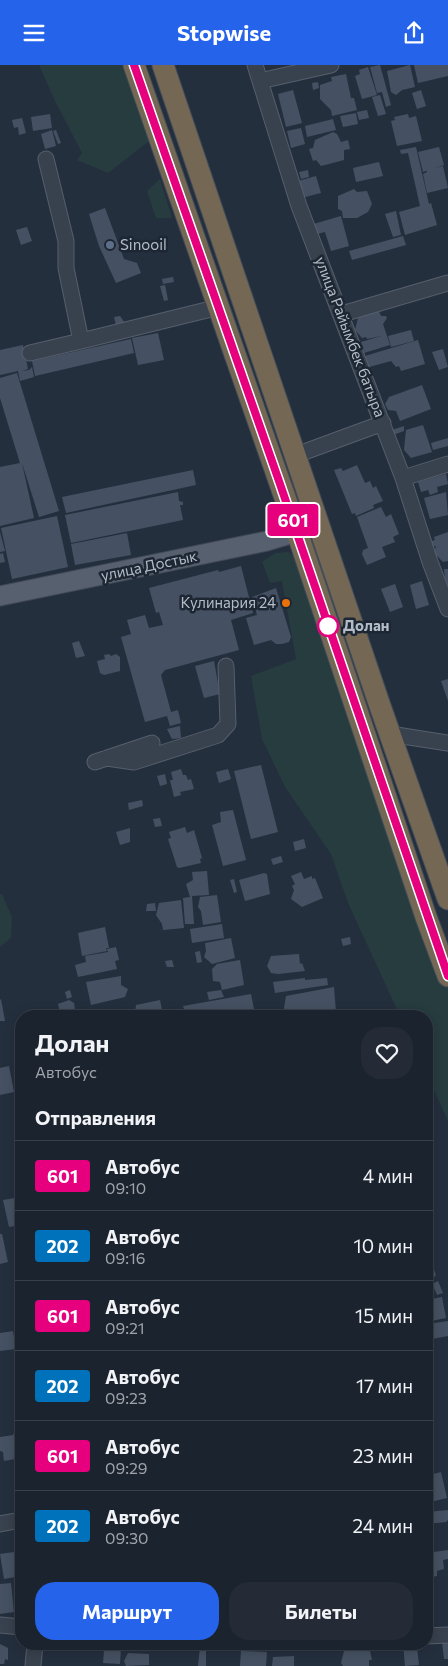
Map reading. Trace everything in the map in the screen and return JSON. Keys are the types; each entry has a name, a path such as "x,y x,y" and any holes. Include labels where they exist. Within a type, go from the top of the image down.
{"highway":[{"path":"134,65 297,532 426,917 448,976"},
{"path":"163,65 390,734 448,899"}],"main road":[{"name":"улица Достык","path":"0,596 267,541 297,532"}],"street":[{"name":"улица Райымбек батыра","path":"255,65 299,206 342,314 403,478 430,562 448,609"},
{"path":"260,81 331,65"},
{"path":"46,159 66,241 66,268 81,341"},
{"path":"342,314 448,283"},
{"path":"30,353 218,307"},
{"path":"296,455 382,423"},
{"path":"403,478 448,464"},
{"path":"152,743 101,760 134,762 218,735 228,724 226,666"},
{"path":"390,734 448,743"},
{"path":"0,1524 15,1521"},
{"path":"0,1625 15,1626"},
{"path":"433,1636 448,1635"},
{"path":"33,1666 34,1650"}],"green space":[{"path":"39,65 125,65 153,138 108,173 77,160 82,153"},
{"path":"160,179 172,218 156,218 147,191"},
{"path":"289,552 306,569 448,988 448,1121 433,1088 433,1010 397,1010 348,903 331,854 285,787 262,739 251,676 296,659 282,581 270,583 262,562 275,553"},
{"path":"0,894 2,894 12,917 11,938 0,947"}],"building":[{"path":"380,65 391,105 386,107 382,92 377,93 370,67"},
{"path":"410,65 415,87 402,90 396,95 391,92 387,71"},
{"path":"414,65 448,65 448,76 418,83"},
{"path":"368,67 377,95 362,99 355,76 360,74 359,70"},
{"path":"346,74 351,98 354,98 357,110 332,116 331,110 320,99 320,85 332,81 331,77"},
{"path":"318,82 319,88 313,90 312,83"},
{"path":"293,90 302,123 286,127 278,94"},
{"path":"421,90 426,106 417,109 412,93"},
{"path":"380,95 386,114 378,116 372,97"},
{"path":"367,110 369,118 359,120 357,112"},
{"path":"356,113 358,124 343,127 340,116"},
{"path":"50,114 52,128 33,131 31,117"},
{"path":"408,114 409,118 416,116 422,141 397,146 391,121 395,120 394,117"},
{"path":"22,118 26,133 19,135 18,127 14,128 12,120"},
{"path":"333,119 336,130 307,137 305,126"},
{"path":"301,128 305,144 291,148 287,131"},
{"path":"52,130 56,146 45,149 41,134"},
{"path":"56,130 61,143 58,144 53,131"},
{"path":"333,132 337,134 341,142 348,140 350,149 344,150 344,160 321,166 316,160 313,161 309,149 313,148 315,140"},
{"path":"416,147 429,204 431,203 437,225 405,235 399,212 420,206 408,153 401,154 400,150"},
{"path":"439,147 444,165 423,172 418,152"},
{"path":"379,162 383,176 356,182 353,168"},
{"path":"443,166 448,188 427,193 423,174 427,170"},
{"path":"308,170 309,177 301,179 299,172"},
{"path":"316,176 321,193 301,198 298,181"},
{"path":"354,189 357,192 367,191 372,204 368,212 357,218 343,218 342,211 338,209 338,196"},
{"name":"Sinooil","path":"105,208 124,259 137,263 141,273 116,283 99,246 89,214"},
{"path":"396,211 401,235 393,237 385,214"},
{"path":"341,216 349,246 331,251 325,232 313,235 310,225"},
{"path":"27,227 32,241 21,245 16,230"},
{"path":"403,236 406,245 352,260 349,251"},
{"path":"173,277 174,282 163,284 162,279"},
{"path":"165,285 168,300 164,301 160,286"},
{"path":"379,311 381,316 386,316 387,318 383,324 390,345 364,353 361,342 381,336 367,339 366,337 362,338 355,330 358,318"},
{"path":"120,316 125,323 116,325 114,317"},
{"path":"411,330 414,341 391,347 388,336"},
{"path":"158,333 164,360 138,365 132,338"},
{"path":"131,339 134,353 35,376 32,361"},
{"path":"418,340 425,364 401,371 399,366 396,367 391,361 369,367 365,356"},
{"path":"23,345 28,369 22,371 29,370 32,367 34,377 20,381 18,371 0,375 0,350"},
{"path":"443,349 448,367 439,370 432,352"},
{"path":"17,373 59,511 39,517 22,463 34,518 0,526 0,467 20,463 0,398 0,378"},
{"path":"422,385 431,409 400,421 396,411 388,410 385,404 389,397"},
{"path":"423,425 432,452 411,458 404,450 406,430"},
{"path":"404,426 404,431 393,435 392,430"},
{"path":"448,438 448,446 433,450 431,443"},
{"path":"357,465 365,483 370,481 373,488 376,486 383,501 373,505 374,508 356,516 355,513 352,514 334,470 341,468 343,471"},
{"path":"193,470 196,485 66,513 62,497"},
{"path":"446,474 448,484 437,487 438,492 430,495 428,490 421,492 418,482"},
{"path":"178,492 179,501 183,502 183,505 180,505 183,520 71,543 65,515"},
{"path":"446,492 448,515 430,519 424,498"},
{"path":"381,507 386,517 391,514 399,534 393,537 395,542 382,547 386,557 367,565 362,554 363,550 368,548 357,517"},
{"path":"57,516 68,567 12,579 1,528"},
{"path":"0,532 5,551 0,552"},
{"path":"448,532 448,561 443,562 434,553 436,546 431,547 429,542 435,540 434,537"},
{"path":"127,533 131,555 75,565 71,544"},
{"path":"3,553 5,562 0,563 0,554"},
{"path":"241,566 253,613 231,620 239,650 165,670 161,675 171,712 178,710 181,723 170,726 167,716 145,722 121,637 131,634 127,620 145,615 149,628 163,625 159,612 156,613 149,588"},
{"path":"444,569 448,569 448,586 445,578"},
{"path":"422,581 429,605 416,609 410,585"},
{"path":"395,584 403,607 390,612 381,589"},
{"path":"276,588 291,637 289,642 282,644 276,644 271,640 254,645 246,618 257,615 252,597"},
{"path":"79,641 85,656 76,658 72,643"},
{"path":"109,654 111,656 116,654 120,657 120,671 104,675 100,673 97,661 105,659 104,655"},
{"path":"214,661 220,694 204,698 195,666"},
{"path":"448,679 448,701 441,681"},
{"path":"180,726 181,738 172,739 167,729"},
{"path":"261,765 278,832 251,839 234,771"},
{"path":"181,769 183,775 186,775 188,780 191,779 194,789 180,792 181,795 174,797 170,780 173,780 171,772"},
{"path":"228,769 231,779 219,783 216,772"},
{"path":"165,774 167,784 160,786 157,776"},
{"path":"142,800 143,806 129,810 128,803"},
{"path":"233,810 246,860 223,866 212,825 221,822 220,812"},
{"path":"160,818 162,826 155,827 153,819"},
{"path":"185,827 187,833 194,830 202,858 200,859 201,863 179,868 177,867 168,839 171,838 169,832"},
{"path":"130,828 130,842 120,845 116,832"},
{"path":"304,839 306,848 295,851 293,842"},
{"path":"281,856 283,862 273,865 271,859"},
{"path":"207,871 209,895 192,896 194,924 185,924 183,898 190,897 186,884 193,880 192,872"},
{"path":"301,872 304,879 312,876 312,879 315,878 323,898 302,907 291,899 294,890 292,886 295,884 291,876"},
{"path":"264,873 267,874 270,894 245,901 239,880"},
{"path":"234,879 237,892 234,893 230,880"},
{"path":"217,895 221,922 203,925 201,911 198,907 200,897"},
{"path":"181,900 184,928 163,930 162,924 156,915 159,903"},
{"path":"155,903 156,911 146,911 147,904"},
{"path":"222,924 224,938 192,943 190,929"},
{"path":"105,927 109,948 106,948 107,951 82,956 78,933"},
{"path":"350,937 351,944 343,946 341,939"},
{"path":"231,938 235,958 212,964 204,957 206,951 205,943"},
{"path":"116,947 119,960 115,961 117,969 78,977 75,965 86,962 85,956 108,952 107,949"},
{"path":"200,951 202,962 197,963 195,952"},
{"path":"299,954 300,964 302,963 305,971 278,974 271,973 267,966 271,956"},
{"path":"172,960 174,967 167,967 165,961"},
{"path":"240,960 244,985 222,990 220,982 213,981 212,969 217,964"},
{"path":"121,976 121,985 128,989 125,997 91,1005 86,982"},
{"path":"305,978 305,980 327,978 328,985 275,993 273,982"},
{"path":"334,987 336,1010 285,1010 286,996"},
{"path":"70,990 72,997 67,999 65,992"},
{"path":"221,990 224,997 209,1000 207,992"},
{"path":"251,994 254,1010 184,1010 183,1006"},
{"path":"1,999 5,1021 0,1021"},
{"path":"69,1000 74,1003 75,1010 60,1010 58,1004"},
{"path":"160,1000 162,1010 135,1010 136,1005"},
{"path":"9,1066 14,1092 0,1095 0,1068"},
{"path":"15,1198 15,1226 9,1227 3,1200"},
{"path":"0,1234 2,1234 8,1262 0,1264"},
{"path":"433,1267 436,1275 433,1279"},
{"path":"438,1281 443,1293 437,1295 433,1284"},
{"path":"442,1297 446,1318 433,1321 433,1299"},
{"path":"448,1321 448,1336 433,1339 433,1323"},
{"path":"13,1331 15,1349 0,1351 0,1333"},
{"path":"15,1430 15,1459 4,1461 3,1452 0,1451 0,1437 13,1435"},
{"path":"441,1472 447,1498 433,1501 433,1474"},
{"path":"448,1510 448,1520 446,1522 433,1523 433,1511"},
{"path":"448,1550 448,1559 443,1560 444,1569 437,1571 437,1576 433,1577 433,1552"},
{"path":"15,1552 15,1577 4,1579 0,1554"},
{"path":"11,1583 14,1612 0,1614 0,1584"},
{"path":"442,1642 448,1642 448,1659 444,1659"},
{"path":"0,1644 8,1648 8,1660 5,1659 4,1664 0,1664"},
{"path":"121,1650 120,1664 103,1663 104,1651"},
{"path":"200,1650 206,1650 206,1666 198,1666"},
{"path":"344,1650 370,1650 372,1660 369,1660 369,1666 343,1666 341,1663"},
{"path":"404,1650 417,1650 419,1665 405,1666"},
{"path":"241,1651 267,1652 266,1666 240,1666"},
{"path":"128,1653 149,1654 149,1665 126,1666 124,1661"},
{"path":"294,1656 294,1666 272,1666 273,1657"}],"bus line":[{"name":"601","path":"134,65 280,484 426,917 448,976"}],"place":[{"name":"Sinooil","path":"110,245"},
{"name":"Кулинария 24","path":"286,603"},
{"name":"Долан","path":"328,626"}]}
